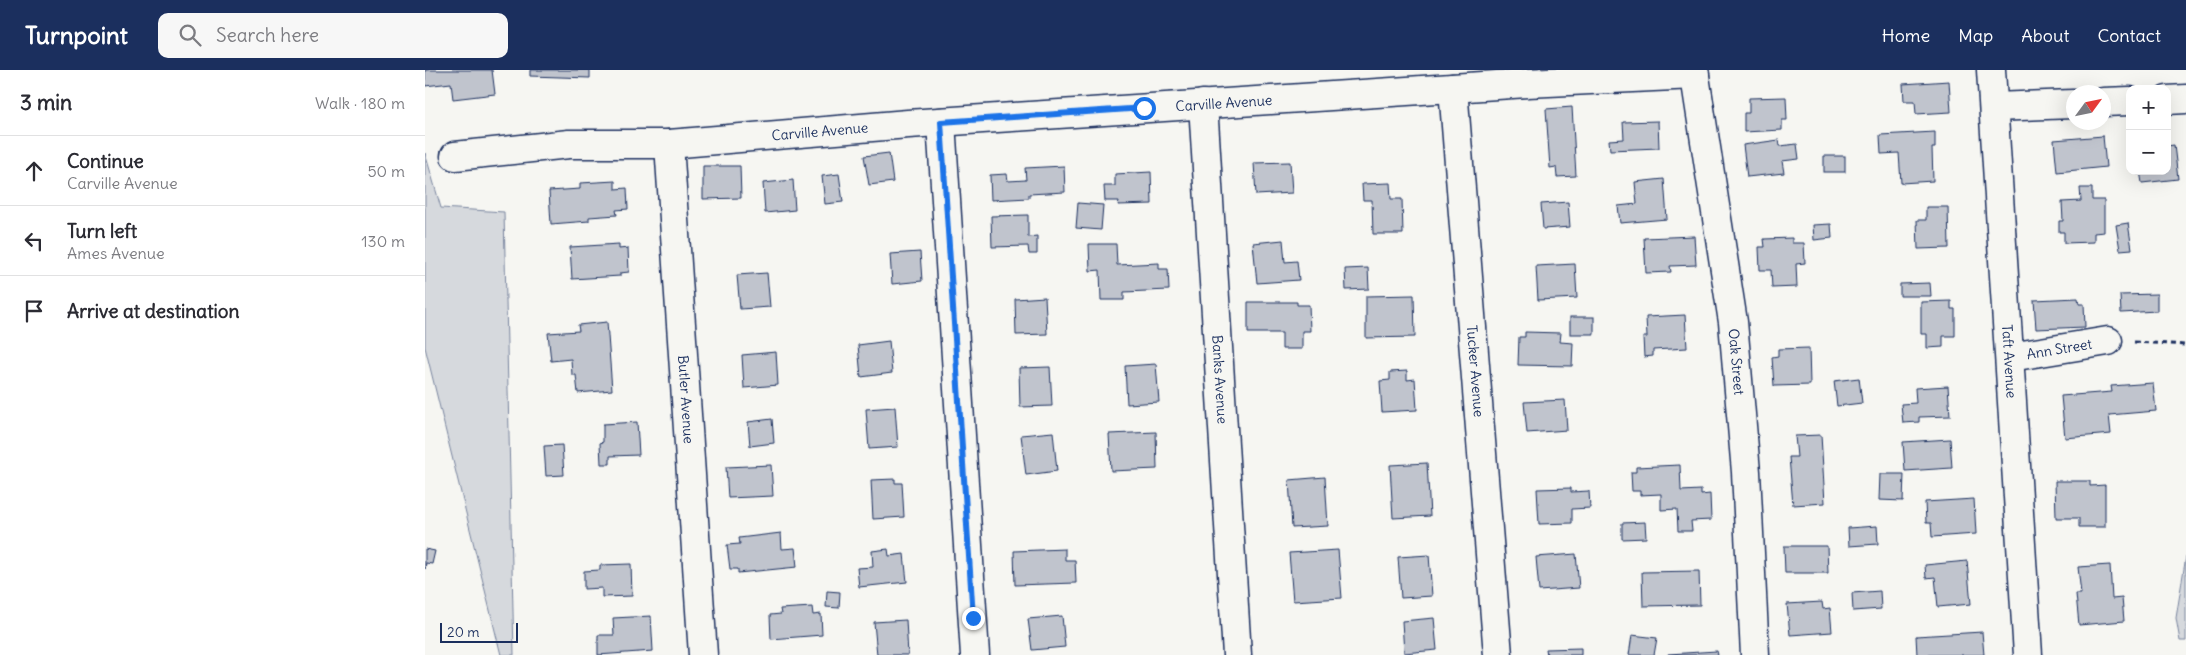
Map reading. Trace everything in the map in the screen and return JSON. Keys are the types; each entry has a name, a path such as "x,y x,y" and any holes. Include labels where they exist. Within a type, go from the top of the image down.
{"street":[{"name":"Taft Avenue","path":"1991,70 2028,655"},
{"name":"Carville Avenue","path":"455,156 569,144 669,144 761,134 1694,72"},
{"name":"Oak Street","path":"1694,72 1734,331 1746,472 1755,655"},
{"name":"Tucker Avenue","path":"1453,88 1497,655"},
{"path":"2171,100 2186,99"},
{"path":"2111,102 2126,101"},
{"name":"Banks Avenue","path":"1203,104 1237,655"},
{"path":"1994,107 2066,104"},
{"path":"941,122 975,655"},
{"name":"Butler Avenue","path":"669,144 703,655"},
{"name":"Ann Street","path":"2010,357 2109,341"}],"path":[{"path":"2109,341 2186,345"}],"shaded area":[{"path":"425,153 441,208 504,212 514,655 501,655 425,347"},
{"path":"2186,556 2186,641 2180,641 2176,618"}],"building":[{"path":"425,70 492,70 495,94 453,99 451,83 425,86"},
{"path":"530,70 590,70 590,78 530,76"},
{"path":"1949,81 1951,112 1916,114 1915,101 1904,101 1903,84"},
{"path":"1786,97 1787,120 1782,120 1782,130 1744,132 1744,113 1749,113 1749,98"},
{"path":"1572,107 1576,176 1557,177 1556,167 1550,168 1546,109"},
{"path":"1658,121 1659,148 1610,150 1609,140 1624,139 1623,122"},
{"path":"1935,132 1935,148 1932,148 1933,181 1901,183 1899,153 1881,154 1880,135"},
{"path":"2103,136 2106,167 2057,172 2054,140"},
{"path":"1779,140 1780,146 1797,144 1799,159 1782,161 1784,173 1747,177 1743,145"},
{"path":"2171,145 2174,145 2178,179 2142,183 2141,175 2171,175"},
{"path":"889,153 893,182 869,185 864,156"},
{"path":"1824,156 1845,156 1845,172 1824,172"},
{"path":"1290,162 1292,193 1256,195 1254,163"},
{"path":"703,166 740,166 741,198 703,199"},
{"path":"1064,166 1065,192 1029,194 1029,198 991,200 990,175 1007,174 1008,181 1026,180 1025,168"},
{"path":"1151,172 1152,204 1118,205 1119,201 1105,201 1104,186 1115,186 1115,174"},
{"path":"839,174 843,202 825,204 822,176"},
{"path":"1664,179 1667,219 1620,223 1618,206 1637,204 1635,182"},
{"path":"793,180 795,210 765,213 763,183"},
{"path":"615,181 615,189 627,188 628,209 616,210 617,215 589,217 589,221 551,224 549,191 580,189 580,183"},
{"path":"1390,183 1391,199 1402,199 1403,234 1373,234 1372,200 1363,200 1362,184"},
{"path":"2080,188 2092,188 2092,200 2104,200 2104,232 2094,233 2094,242 2064,243 2064,232 2059,232 2059,221 2063,221 2062,202 2081,201"},
{"path":"1568,202 1570,227 1543,229 1541,204"},
{"path":"1078,203 1103,205 1101,230 1076,228"},
{"path":"1926,207 1948,207 1949,248 1918,249 1917,220 1926,220"},
{"path":"1028,215 1028,237 1037,236 1037,254 1029,254 1028,246 992,247 991,216"},
{"path":"2128,223 2132,249 2120,250 2116,225"},
{"path":"1831,224 1832,238 1814,240 1813,225"},
{"path":"1694,236 1696,265 1670,266 1671,272 1646,273 1644,238"},
{"path":"1792,238 1792,243 1804,243 1805,263 1796,264 1797,287 1772,288 1771,270 1760,270 1759,247 1765,247 1764,239"},
{"path":"1283,240 1285,262 1297,261 1299,280 1257,283 1253,243"},
{"path":"619,244 619,249 628,248 629,272 620,273 620,276 572,279 570,247"},
{"path":"1089,244 1116,244 1117,265 1159,263 1159,269 1168,269 1169,290 1124,292 1124,300 1101,300 1100,270 1090,271"},
{"path":"920,252 922,281 892,284 890,254"},
{"path":"1575,264 1577,298 1538,300 1536,266"},
{"path":"1368,268 1369,289 1346,290 1345,269"},
{"path":"767,273 770,307 740,309 737,275"},
{"path":"1930,283 1931,296 1900,296 1900,284"},
{"path":"2157,294 2157,311 2121,313 2120,295"},
{"path":"1414,295 1415,337 1366,338 1366,296"},
{"path":"1045,297 1047,334 1016,335 1015,299"},
{"path":"2078,298 2079,304 2084,304 2085,327 2036,329 2034,300"},
{"path":"1951,301 1951,309 1955,309 1955,336 1943,336 1943,347 1927,348 1927,334 1921,334 1921,302"},
{"path":"1248,302 1297,302 1297,305 1309,305 1310,331 1302,331 1302,349 1282,349 1282,333 1248,333"},
{"path":"1685,315 1687,348 1653,350 1653,356 1644,357 1643,337 1647,337 1646,317"},
{"path":"1570,317 1594,317 1594,334 1570,334"},
{"path":"607,322 612,390 578,393 576,375 572,375 571,359 551,361 548,333 579,331 578,325"},
{"path":"1525,332 1561,333 1560,342 1573,343 1572,366 1518,365 1519,337 1525,337"},
{"path":"889,341 892,373 861,377 858,345"},
{"path":"1809,348 1810,385 1774,386 1772,357 1778,356 1778,349"},
{"path":"776,352 778,385 744,388 742,355"},
{"path":"1156,364 1159,402 1127,404 1125,366"},
{"path":"1050,367 1052,406 1020,407 1019,368"},
{"path":"1407,371 1407,380 1415,379 1417,410 1382,412 1380,381 1390,380 1390,372"},
{"path":"1859,378 1862,403 1837,406 1834,381"},
{"path":"2153,383 2156,411 2109,415 2111,434 2065,438 2061,396 2112,392 2111,386"},
{"path":"1948,386 1950,416 1919,417 1919,422 1903,423 1901,404 1916,403 1915,388"},
{"path":"1565,400 1567,430 1527,433 1524,402"},
{"path":"895,407 898,447 869,449 866,409"},
{"path":"772,419 774,443 750,446 748,422"},
{"path":"637,422 639,455 610,456 610,464 601,464 600,443 603,442 603,424"},
{"path":"1053,432 1057,471 1026,475 1021,435"},
{"path":"1156,432 1157,469 1111,471 1109,434"},
{"path":"1821,435 1825,503 1793,505 1789,457 1797,457 1795,436"},
{"path":"1950,439 1952,468 1905,471 1903,442"},
{"path":"562,445 564,475 546,476 544,446"},
{"path":"1427,463 1430,516 1393,518 1390,465"},
{"path":"771,465 773,496 728,498 726,467"},
{"path":"1680,465 1681,491 1701,490 1701,495 1710,494 1711,520 1691,521 1692,531 1678,531 1677,509 1661,510 1661,494 1640,495 1640,491 1632,491 1631,472 1636,472 1636,467"},
{"path":"1880,474 1904,474 1903,501 1879,500"},
{"path":"1325,477 1328,526 1292,528 1289,480"},
{"path":"895,479 895,483 902,483 904,517 873,519 871,480"},
{"path":"2055,481 2090,481 2090,486 2105,485 2105,527 2079,527 2079,518 2056,518"},
{"path":"1571,488 1571,492 1589,491 1590,508 1572,509 1572,523 1539,524 1537,489"},
{"path":"1974,499 1976,534 1932,537 1931,523 1926,523 1925,502"},
{"path":"1645,522 1646,538 1622,539 1622,523"},
{"path":"1877,526 1878,544 1849,546 1848,528"},
{"path":"781,533 782,549 795,548 797,567 738,573 738,569 730,569 727,545 740,544 739,538"},
{"path":"1784,546 1827,546 1828,573 1785,573"},
{"path":"425,549 435,551 432,564 426,563 425,569"},
{"path":"888,549 889,556 904,554 907,582 859,587 857,568 873,567 872,551"},
{"path":"1065,549 1065,560 1075,560 1076,583 1015,585 1014,551"},
{"path":"1338,550 1342,598 1293,601 1289,553"},
{"path":"1576,554 1579,588 1539,591 1536,557"},
{"path":"1429,555 1432,596 1401,598 1398,557"},
{"path":"1967,561 1971,604 1938,607 1935,577 1926,578 1925,565"},
{"path":"631,564 632,596 602,597 602,588 584,589 584,571 600,570 600,565"},
{"path":"2110,565 2112,599 2122,598 2124,621 2079,625 2076,594 2081,594 2078,567"},
{"path":"1699,571 1700,605 1643,606 1642,572"},
{"path":"827,591 840,592 839,608 826,607"},
{"path":"1880,591 1881,609 1853,611 1852,593"},
{"path":"1822,602 1823,609 1830,608 1832,632 1790,635 1787,604"},
{"path":"812,607 813,615 821,614 822,635 771,639 770,615 781,614 780,609"},
{"path":"651,616 653,651 598,655 598,635 614,635 613,618"},
{"path":"1062,616 1065,647 1032,650 1028,619"},
{"path":"1434,618 1437,650 1404,653 1402,621"},
{"path":"906,620 908,655 877,655 874,622"},
{"path":"1982,632 1984,655 1917,655 1916,636"},
{"path":"1632,635 1657,638 1654,655 1629,655"},
{"path":"1581,648 1581,655 1547,655 1546,649"},
{"path":"1717,651 1718,655 1668,655 1668,654"}],"route":[{"path":"973,618 941,122 1144,108"}]}
